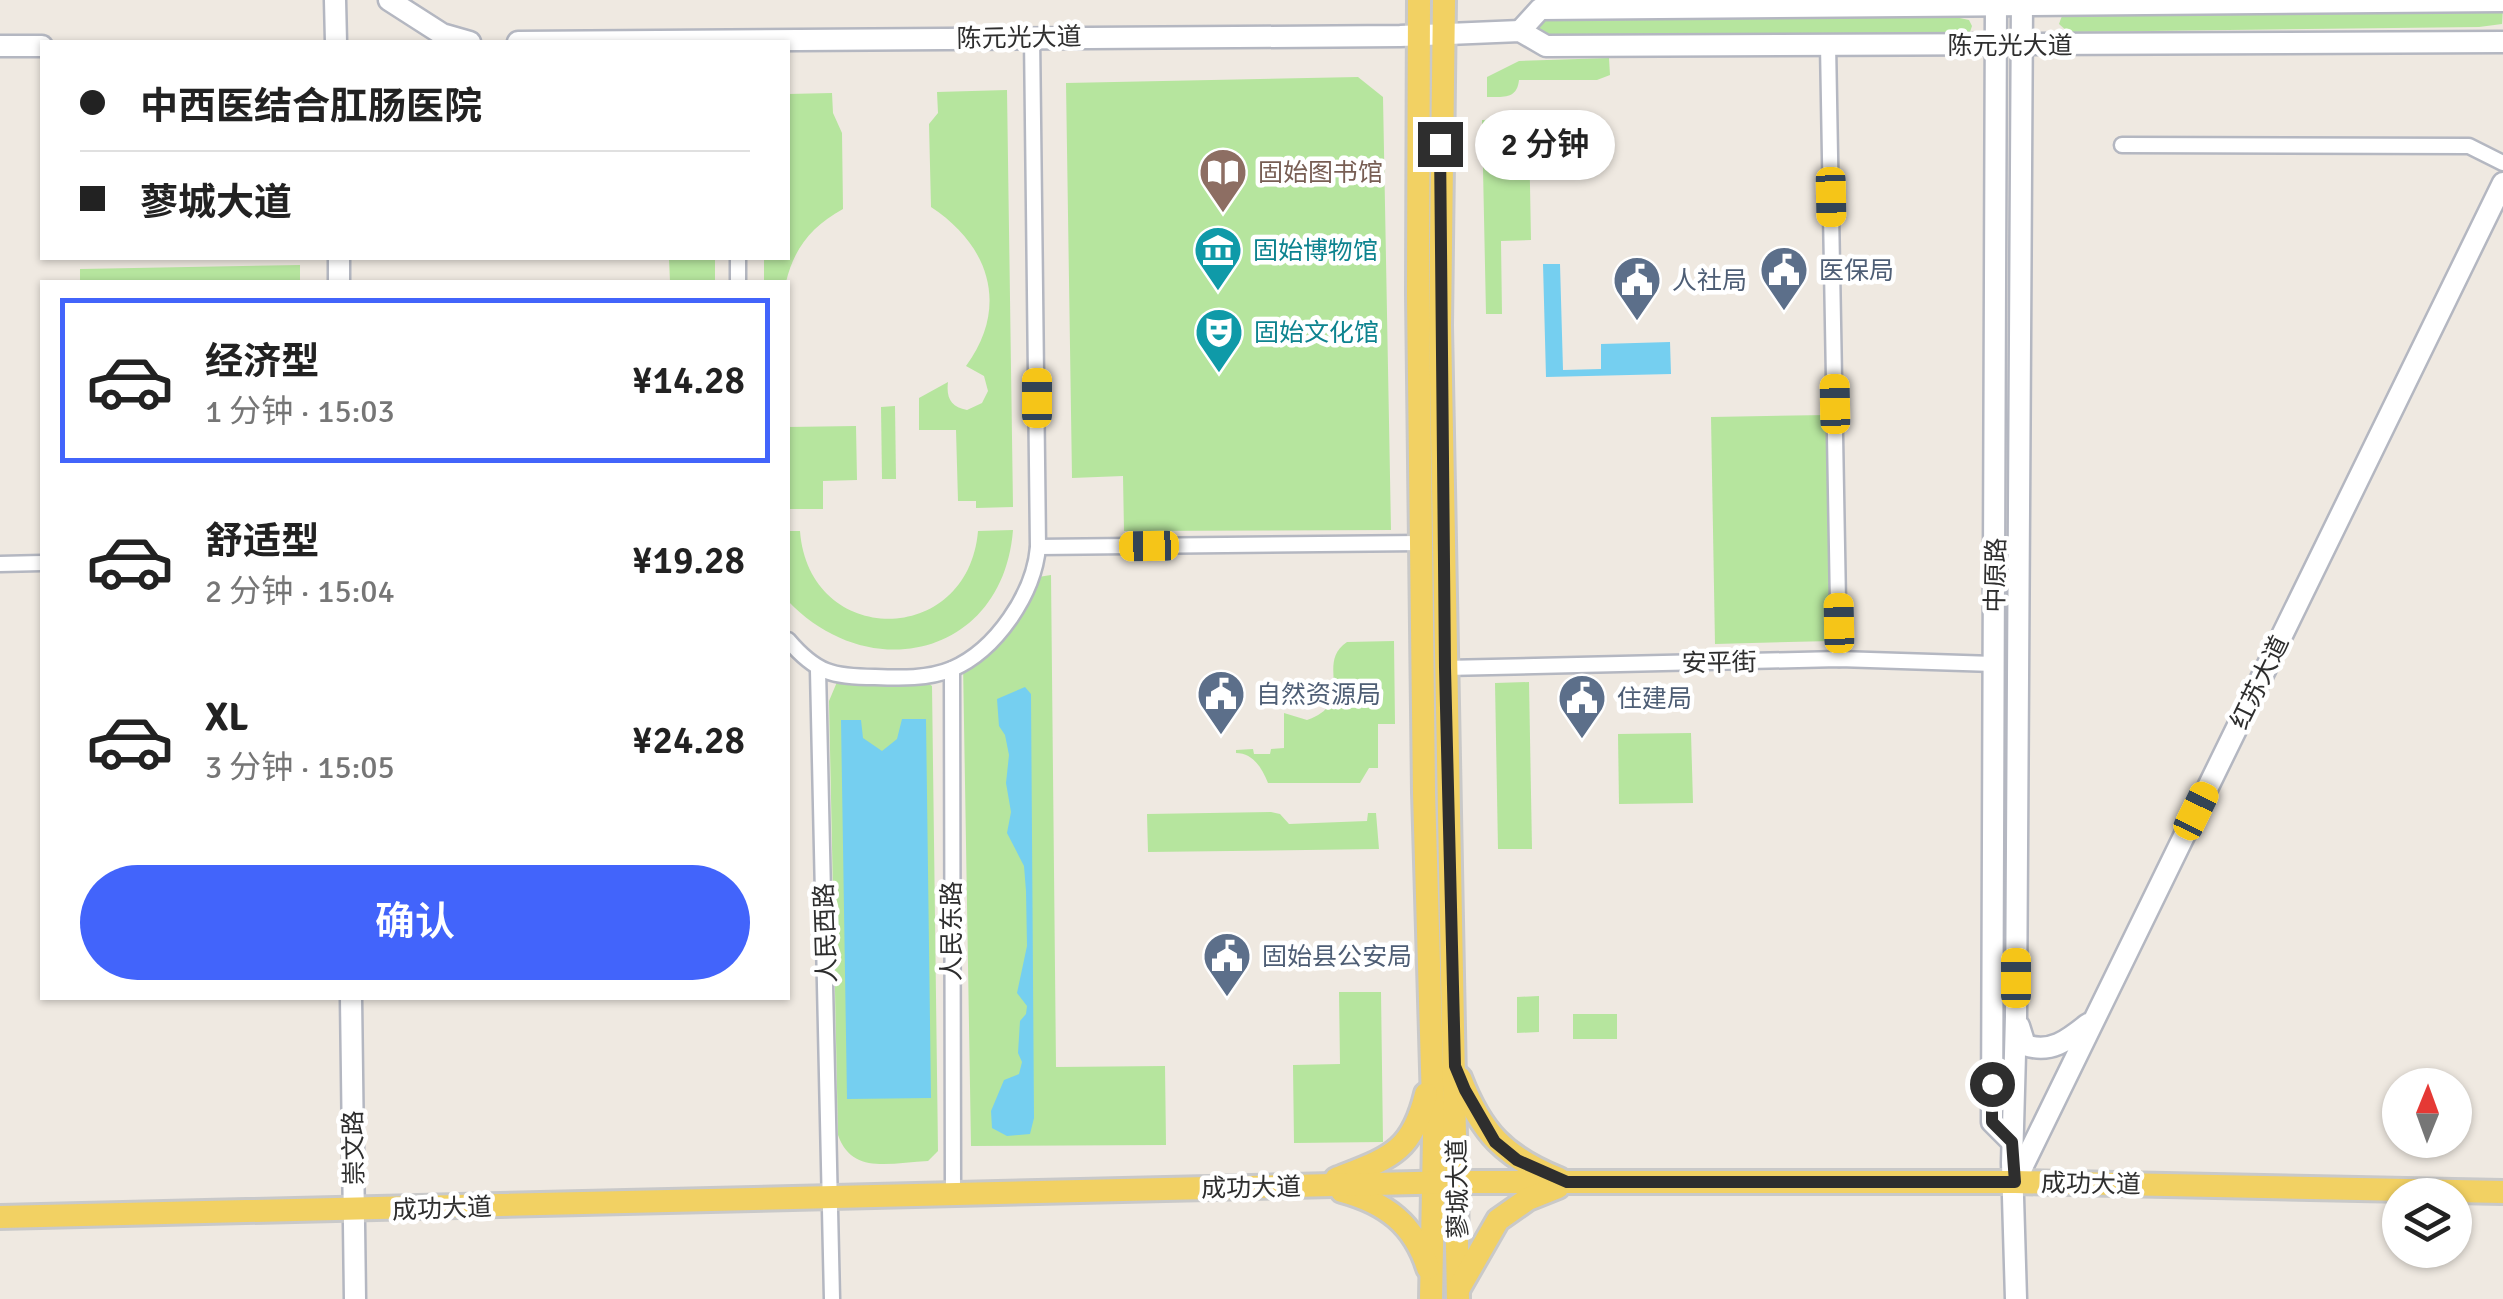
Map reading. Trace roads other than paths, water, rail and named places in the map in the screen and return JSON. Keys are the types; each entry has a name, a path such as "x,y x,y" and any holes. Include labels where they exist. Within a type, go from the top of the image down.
{"main road":[{"path":"335,0 336,40"},
{"path":"389,0 442,34 463,40"},
{"name":"蓼城大道","path":"1418,0 1421,543 1444,1066"},
{"name":"蓼城大道","path":"1444,0 1440,108 1444,1066 1446,1183 1458,1295"},
{"name":"陈元光大道","path":"1520,31 1540,9 1719,4 2503,1"},
{"name":"中原路","path":"1996,3 1992,1122 2012,1142"},
{"name":"中原路","path":"2016,1299 2012,1142 2022,4"},
{"name":"陈元光大道","path":"790,41 1520,31 1546,46 2503,42"},
{"path":"0,46 40,46"},
{"name":"红苏大道","path":"2015,1182 2503,183"},
{"name":"崇文路","path":"351,1000 356,1299"},
{"path":"2016,1017 2025,1045 2035,1048 2060,1045 2094,1020"},
{"path":"1319,1185 1381,1160 1405,1143 1444,1066 1465,1090 1495,1142 1517,1160 1567,1182"},
{"path":"1458,1295 1498,1220 1528,1199 1567,1182"},
{"name":"成功大道","path":"0,1217 1446,1183 2015,1182 2503,1192"},
{"name":"蓼城大道","path":"1431,1289 1446,1183"},
{"path":"1319,1185 1355,1194 1394,1213 1411,1231 1422,1251 1431,1289"}],"street":[{"path":"790,642 818,670 850,677 898,678 952,669 971,659 1004,625 1032,578 1038,547 1032,36"},
{"path":"1828,44 1840,659"},
{"path":"2122,145 2469,146 2503,162"},
{"path":"1038,547 1421,543"},
{"path":"0,564 40,564"},
{"name":"安平街","path":"1445,668 1840,659 1994,664"},
{"name":"人民东路","path":"952,669 953,1193"},
{"name":"人民西路","path":"818,670 832,1299"}],"water":[{"path":"1543,264 1560,264 1563,370 1601,369 1601,344 1670,342 1671,374 1546,377"},
{"path":"1025,687 1031,694 1034,1118 1030,1134 1007,1136 992,1128 991,1111 1004,1080 1019,1074 1022,1062 1018,1053 1020,1021 1027,1006 1017,993 1027,946 1026,891 1024,866 1007,833 1011,812 1006,783 1009,755 999,726 997,699"},
{"path":"902,719 926,719 931,1098 847,1099 841,720 861,720 863,738 882,751 897,739"}],"place":[{"name":"固始图书馆","path":"1223,214"},
{"name":"固始博物馆","path":"1218,292"},
{"name":"医保局","path":"1784,312"},
{"name":"人社局","path":"1637,322"},
{"name":"固始文化馆","path":"1219,374"},
{"name":"自然资源局","path":"1221,736"},
{"name":"住建局","path":"1582,740"},
{"name":"固始县公安局","path":"1227,998"}]}
